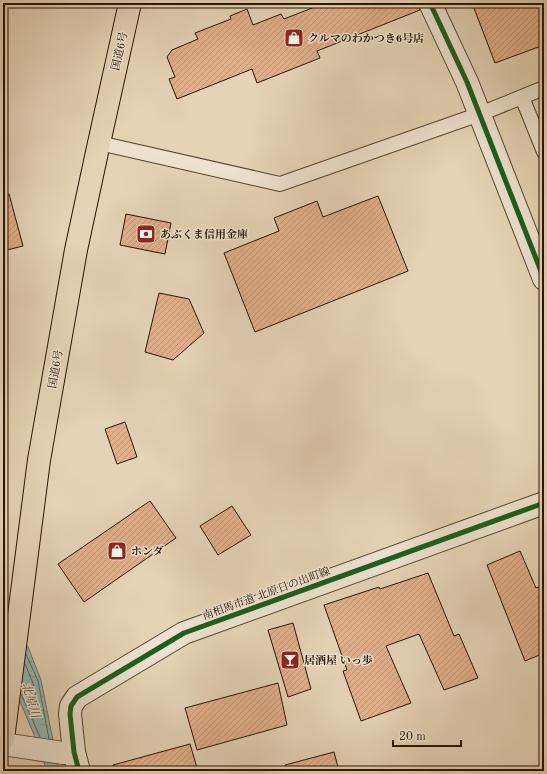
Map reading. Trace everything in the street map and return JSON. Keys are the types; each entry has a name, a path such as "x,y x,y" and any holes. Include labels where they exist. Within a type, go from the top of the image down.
{"highway":[{"name":"国道6号","path":"3,739 39,460 76,250 98,143 130,3"}],"street":[{"path":"430,3 467,82 544,279"},
{"name":"南相馬市道 北原日の出町線","path":"72,759 70,714 71,706 77,697 184,633 544,503"},
{"path":"3,744 37,750 72,759"}],"lane":[{"path":"98,143 280,184 480,114 544,88"},
{"path":"522,97 544,152"}],"water":[{"name":"北原川","path":"3,602 28,647 41,680 59,771 47,771 33,732 3,662"}],"building":[{"name":"クルマのわかつき6号店","path":"325,3 418,3 420,10 317,51 320,58 257,83 252,69 177,99 169,79 175,77 167,57 172,50 198,39 195,33 231,19 230,16 247,9 253,25 281,14 284,19"},
{"path":"472,3 544,3 544,45 495,63"},
{"path":"9,194 23,246 3,251 3,195"},
{"path":"378,196 408,271 255,332 224,253 279,231 274,218 317,201 323,217"},
{"name":"あぶくま信用金庫","path":"126,214 171,223 165,254 120,245"},
{"path":"159,293 189,299 204,333 173,360 145,352"},
{"path":"125,422 137,457 117,464 105,429"},
{"name":"ホンダ","path":"150,501 176,538 84,602 58,564"},
{"path":"232,506 251,535 218,555 200,526"},
{"path":"520,551 536,588 539,587 544,599 544,653 525,661 487,565"},
{"path":"428,573 454,636 459,634 478,678 444,690 419,634 386,646 411,703 361,721 343,671 347,670 324,605"},
{"name":"居酒屋 いっ歩","path":"293,623 311,689 288,697 268,630"},
{"path":"278,683 287,725 197,750 185,708"},
{"path":"190,744 198,771 114,771 113,765"},
{"path":"334,752 339,771 286,771 285,765"}],"cycle path":[{"path":"430,3 467,82 544,279"},
{"path":"79,771 74,752 70,714 71,706 77,697 184,633 544,503"}],"place":[{"name":"クルマのわかつき6号店","path":"294,38"},
{"name":"あぶくま信用金庫","path":"146,234"},
{"name":"ホンダ","path":"117,551"},
{"name":"居酒屋 いっ歩","path":"290,660"}]}
